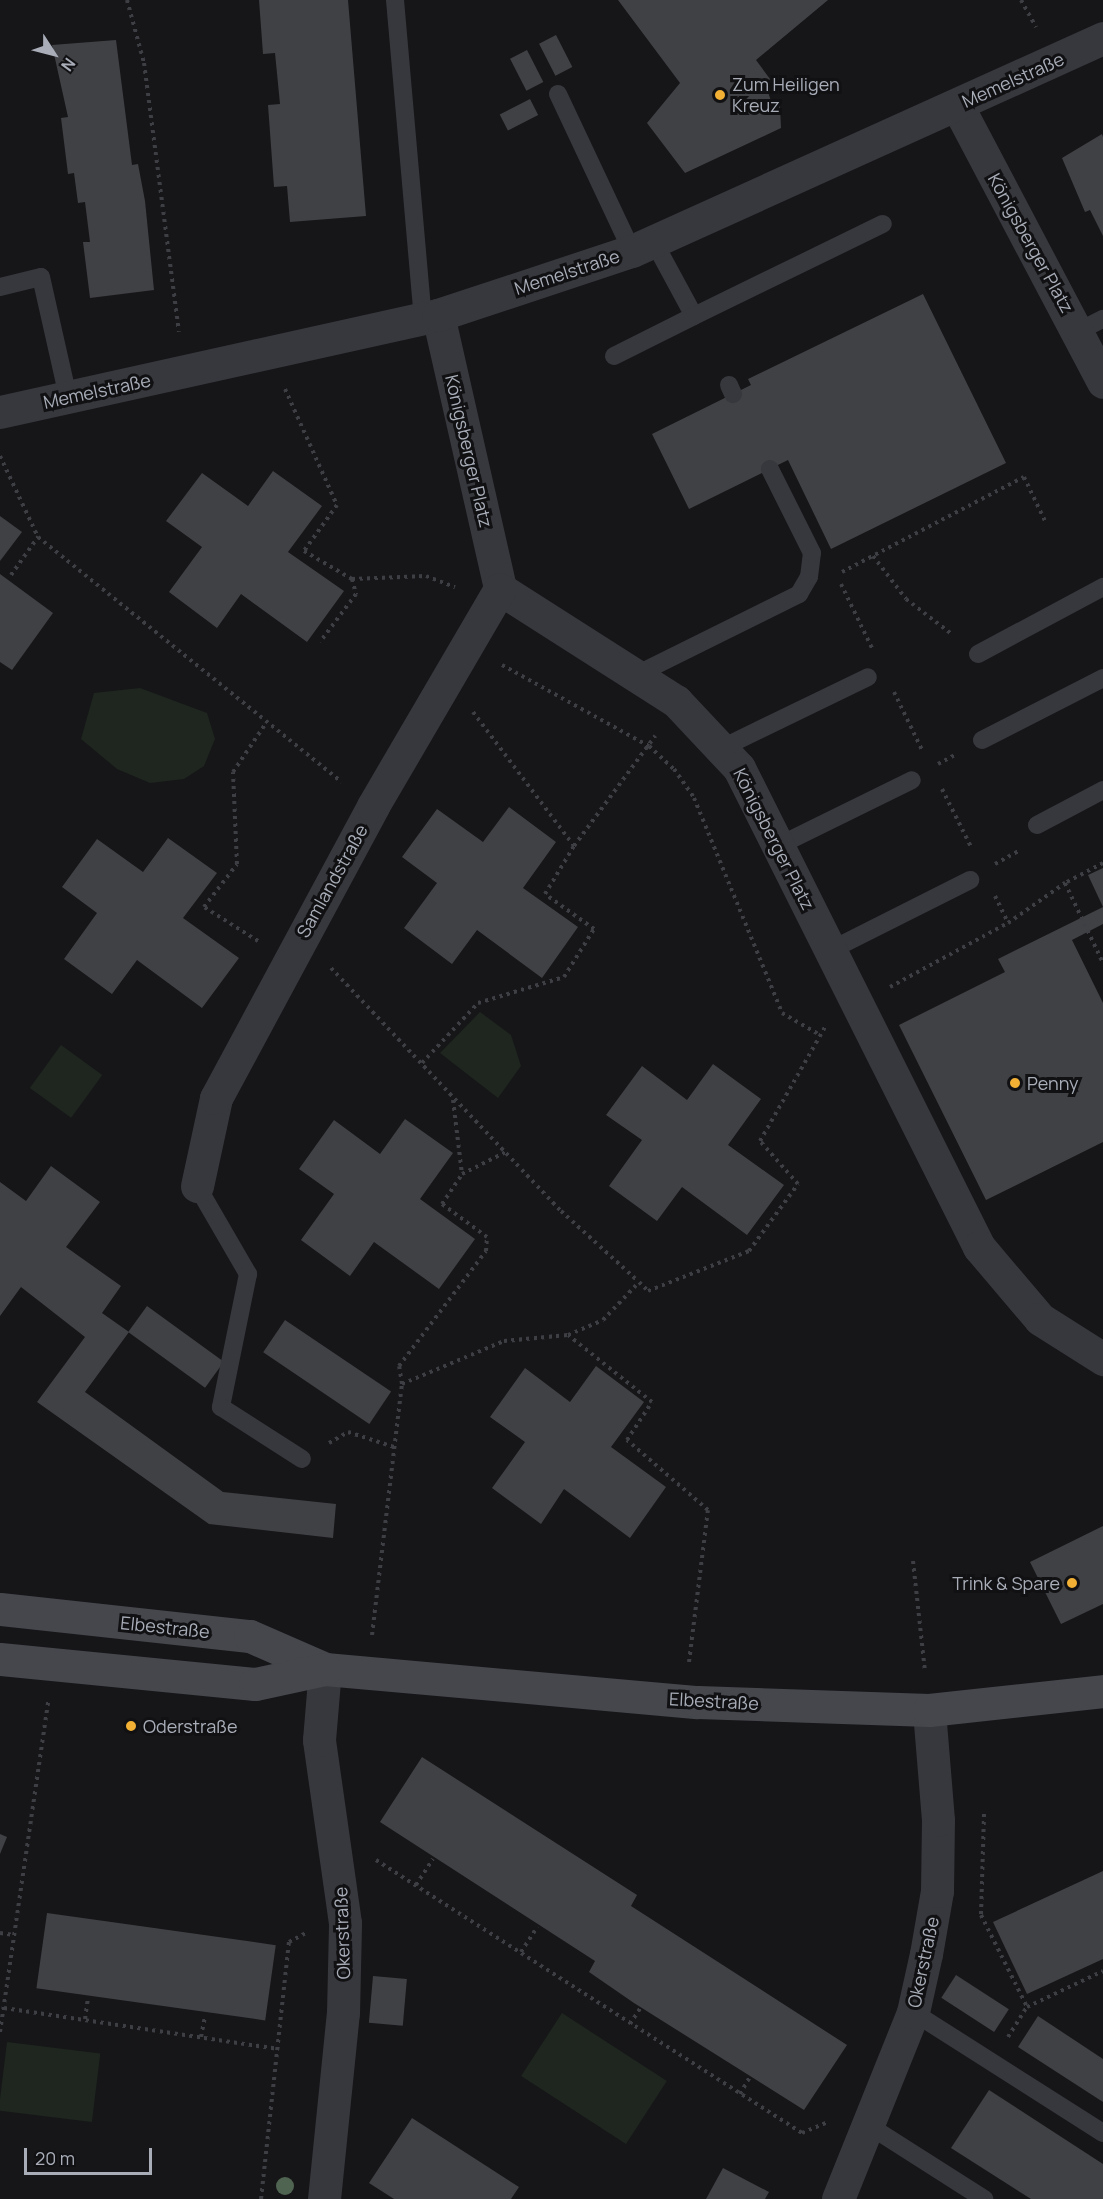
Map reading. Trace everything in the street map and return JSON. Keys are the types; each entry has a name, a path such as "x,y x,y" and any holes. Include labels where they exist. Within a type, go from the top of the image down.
{"main road":[{"name":"Elbestraße","path":"0,1609 250,1636 325,1669"},
{"name":"Elbestraße","path":"0,1659 255,1684 325,1669 687,1701 929,1710 1103,1691"}],"street":[{"name":"Memelstraße","path":"0,412 430,317 643,246 1103,38"},
{"name":"Königsberger Platz","path":"957,105 1091,325 1103,382"},
{"name":"Königsberger Platz","path":"430,317 500,589 676,700 723,748 739,768 979,1247 1040,1319 1103,1359"},
{"name":"Samlandstraße","path":"197,1186 216,1098 373,806 500,589"},
{"name":"Okerstraße","path":"324,2199 343,2013 345,1923 335,1839 319,1740 325,1669"},
{"name":"Okerstraße","path":"837,2199 913,2012 937,1891 929,1710"}],"lane":[{"path":"395,0 430,317"},
{"path":"558,94 643,246 694,316"},
{"path":"614,356 883,224"},
{"path":"0,286 41,277 68,397"},
{"path":"638,674 799,594 809,576 812,553 770,469"},
{"path":"978,654 1103,586"},
{"path":"723,748 868,677"},
{"path":"982,740 1103,678"},
{"path":"778,846 912,780"},
{"path":"1037,825 1103,790"},
{"path":"831,950 970,880"},
{"path":"197,1186 248,1274 221,1407 302,1459"},
{"path":"913,2012 1103,2133"},
{"path":"868,2125 984,2199"}],"path":[{"path":"127,0 144,63 184,372"},
{"path":"268,353 337,505 304,551 352,579 426,576 472,594 500,589"},
{"path":"0,456 38,537 373,806"},
{"path":"799,594 1024,477 1045,521"},
{"path":"11,575 38,537"},
{"path":"873,556 906,598 978,654"},
{"path":"320,642 356,594 352,579"},
{"path":"493,660 649,746 674,769 694,798 782,1013 820,1035"},
{"path":"676,700 649,746 574,846 545,894 594,929 564,977 478,1004 422,1063 506,1152 648,1291 749,1251 798,1184 760,1141 820,1035 853,995 1008,923 1065,883 1103,863"},
{"path":"466,703 574,846"},
{"path":"970,880 1023,848 1037,825"},
{"path":"1065,883 1103,963"},
{"path":"453,1098 462,1174"},
{"path":"365,1673 402,1384 399,1366 486,1251 487,1237 442,1204 462,1174 506,1152"},
{"path":"402,1384 504,1341 568,1335 603,1320 639,1282"},
{"path":"568,1335 652,1402 627,1440 708,1510 687,1701"},
{"path":"302,1459 348,1432 394,1447"},
{"path":"914,1562 929,1710"},
{"path":"0,2032 53,1665"},
{"path":"984,1814 981,1915 1027,2007 1103,1971"},
{"path":"335,1839 416,1885 802,2133 847,2115 868,2125"},
{"path":"416,1885 433,1859"},
{"path":"261,2199 279,2049 288,1942 321,1925 345,1923"},
{"path":"520,1952 537,1927"},
{"path":"0,1933 14,1935"},
{"path":"85,2019 88,1998"},
{"path":"630,2024 641,2007"},
{"path":"4,2008 279,2049"},
{"path":"201,2037 205,2017"},
{"path":"740,2094 750,2077"}],"shaded area":[{"path":"140,688 207,713 215,739 204,766 184,779 150,783 117,769 81,739 94,693"},
{"path":"480,1012 511,1035 521,1066 498,1098 440,1053"},
{"path":"61,1045 102,1075 71,1118 30,1088"},
{"path":"562,2013 667,2081 626,2144 521,2076"},
{"path":"7,2042 100,2053 92,2122 0,2111"}],"building":[{"path":"259,0 348,0 366,216 290,222 287,186 274,187 268,105 280,104 275,53 263,54"},
{"name":"Zum Heiligen Kreuz","path":"618,0 828,0 756,60 770,79 766,86 772,104 780,106 781,128 685,173 647,123 680,83"},
{"path":"556,35 572,67 555,76 539,44"},
{"path":"116,40 132,165 138,164 145,201 154,290 90,298 83,242 90,242 85,202 78,203 74,173 68,174 61,118 68,117 52,45"},
{"path":"527,50 543,82 526,91 510,59"},
{"path":"530,99 538,115 508,130 500,114"},
{"path":"1102,134 1103,236 1090,210 1085,212 1062,158"},
{"path":"923,294 1006,463 831,549 788,460 689,509 652,434 751,385 748,379"},
{"path":"273,471 322,506 288,552 344,591 307,642 241,594 217,628 169,592 202,547 166,521 202,473 248,506"},
{"path":"0,516 22,532 0,561"},
{"path":"0,574 53,613 12,670 0,662"},
{"path":"509,807 556,842 523,888 578,927 542,978 477,930 452,964 404,928 437,883 402,857 437,809 483,842"},
{"path":"168,838 217,873 183,918 239,958 202,1008 137,960 112,994 64,959 97,913 62,887 97,839 143,872"},
{"path":"1103,868 1103,907 1088,875"},
{"name":"Penny","path":"1103,907 1103,924 1072,940 1103,1003 1103,1142 986,1200 899,1025 1005,972 998,959"},
{"path":"713,1064 761,1099 728,1145 784,1185 747,1235 682,1187 657,1221 609,1186 642,1140 606,1115 642,1066 687,1100"},
{"path":"405,1119 453,1153 420,1199 475,1239 439,1289 374,1242 350,1276 301,1240 334,1194 299,1169 334,1120 380,1154"},
{"path":"51,1166 100,1202 66,1247 121,1286 102,1313 129,1332 85,1392 223,1492 336,1504 333,1538 209,1524 37,1402 85,1337 21,1287 0,1316 0,1182 26,1201"},
{"path":"147,1306 224,1362 205,1388 128,1332"},
{"path":"285,1320 391,1392 369,1424 263,1352"},
{"path":"596,1366 644,1402 611,1447 666,1487 630,1538 564,1489 541,1524 492,1488 525,1442 490,1417 525,1368 570,1402"},
{"name":"Trink & Spare","path":"1103,1526 1103,1604 1061,1624 1030,1562"},
{"path":"422,1757 637,1895 631,1906 847,2045 804,2110 634,2003 589,1972 595,1961 380,1822"},
{"path":"0,1834 7,1837 0,1854"},
{"path":"1103,1871 1103,1959 1027,1994 993,1922"},
{"path":"47,1913 276,1945 265,2020 36,1988"},
{"path":"956,1975 1009,2009 994,2032 941,1998"},
{"path":"373,1976 407,1979 403,2026 369,2023"},
{"path":"1038,2016 1103,2059 1103,2102 1018,2047"},
{"path":"989,2090 1103,2164 1103,2199 1031,2199 951,2148"},
{"path":"412,2118 519,2187 511,2199 394,2199 369,2183"},
{"path":"723,2168 769,2192 765,2199 706,2199"}],"place":[{"name":"Zum Heiligen Kreuz","path":"720,95"},
{"name":"Penny","path":"1015,1083"},
{"name":"Trink & Spare","path":"1072,1583"},
{"name":"Oderstraße","path":"131,1726"}]}
